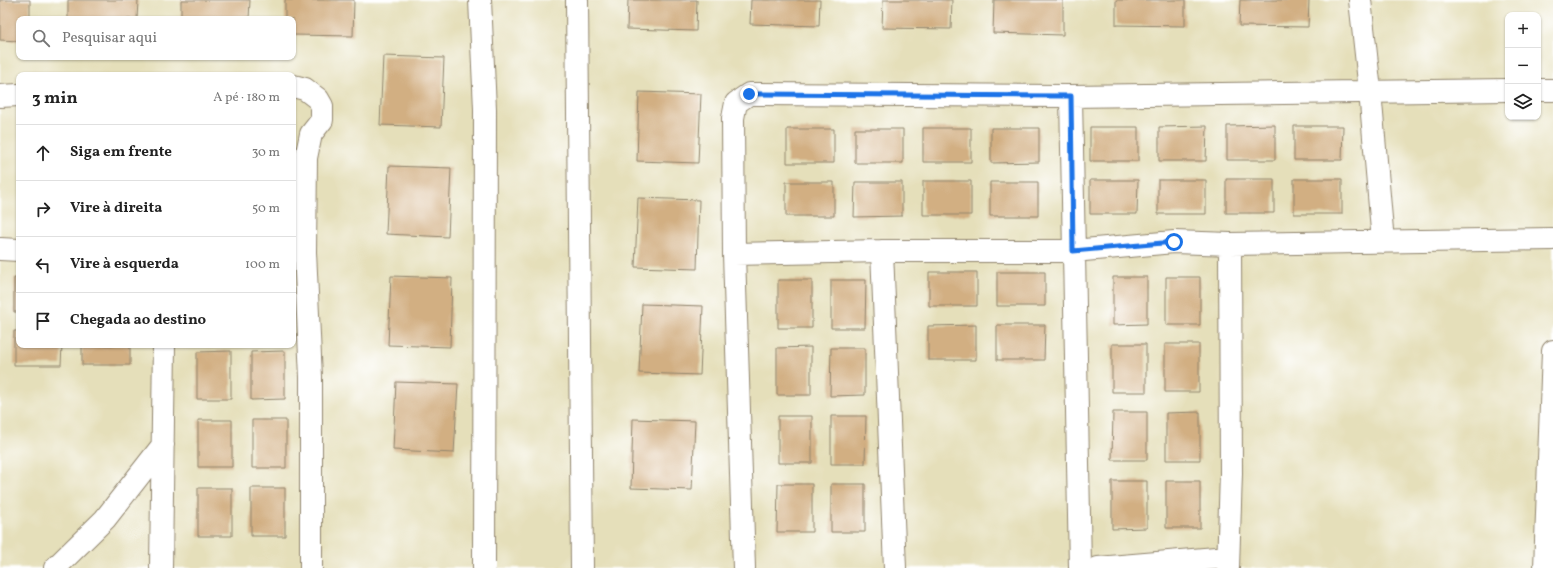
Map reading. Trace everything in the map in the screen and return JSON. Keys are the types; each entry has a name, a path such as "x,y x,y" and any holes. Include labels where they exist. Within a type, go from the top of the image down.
{"street":[{"path":"480,0 485,109 484,568"},
{"path":"577,0 582,568"},
{"path":"1360,0 1370,91 1383,242"},
{"path":"296,87 309,92 318,99 322,106 322,120 311,134 306,158 299,252 311,377 311,568"},
{"path":"744,568 734,254 733,118 736,103 749,94 1071,96 1505,90"},
{"path":"1541,90 1553,90"},
{"path":"0,96 16,95"},
{"path":"1071,96 1080,568"},
{"path":"734,254 882,251 1073,251 1174,242 1230,244 1553,239"},
{"path":"1098,568 1228,563 1231,473 1230,244"},
{"path":"0,250 16,250"},
{"path":"882,251 895,568"},
{"path":"161,568 164,348"},
{"path":"1548,563 1553,351"},
{"path":"55,568 105,519 163,445"}],"building":[{"path":"0,0 30,0 30,16 16,16 16,41 0,40"},
{"path":"68,0 138,0 137,16 68,16"},
{"path":"181,0 250,0 249,16 181,16"},
{"path":"285,0 354,0 353,36 296,35 296,16 285,16"},
{"path":"628,0 697,0 696,31 627,29"},
{"path":"751,0 820,0 819,26 750,24"},
{"path":"883,0 952,0 951,29 882,28"},
{"path":"994,0 1063,0 1063,35 993,33"},
{"path":"1116,0 1185,0 1185,26 1116,25"},
{"path":"1240,0 1309,0 1308,27 1239,26"},
{"path":"383,56 444,58 441,127 380,125"},
{"path":"639,92 701,94 698,163 637,161"},
{"path":"1275,125 1275,160 1227,160 1227,126"},
{"path":"1207,126 1206,161 1159,161 1159,127"},
{"path":"1294,126 1343,126 1342,160 1294,160"},
{"path":"1090,127 1138,127 1138,161 1090,161"},
{"path":"923,128 971,128 971,162 923,162"},
{"path":"991,128 1039,128 1039,162 991,163"},
{"path":"787,129 834,129 834,163 787,163"},
{"path":"855,129 903,129 903,163 855,163"},
{"path":"389,166 451,168 448,237 386,234"},
{"path":"1226,179 1274,179 1274,213 1226,213"},
{"path":"1294,179 1342,179 1342,214 1294,214"},
{"path":"1090,180 1138,180 1137,214 1090,214"},
{"path":"1158,180 1206,180 1206,214 1158,214"},
{"path":"923,181 971,181 971,215 923,215"},
{"path":"786,182 834,182 834,216 786,216"},
{"path":"855,182 902,182 902,216 854,217"},
{"path":"990,182 1038,182 1038,216 990,216"},
{"path":"638,198 699,200 697,269 635,267"},
{"path":"929,272 977,272 977,306 929,306"},
{"path":"997,272 1045,272 1045,306 997,306"},
{"path":"391,276 452,278 450,347 388,345"},
{"path":"1113,277 1147,277 1147,324 1113,325"},
{"path":"1166,277 1200,277 1200,325 1166,325"},
{"path":"14,278 16,278 16,312 14,312"},
{"path":"778,280 812,280 812,328 778,328"},
{"path":"831,280 866,280 865,328 831,328"},
{"path":"642,304 703,306 700,375 639,373"},
{"path":"976,325 976,360 928,360 928,326"},
{"path":"997,325 1045,325 1044,360 997,360"},
{"path":"14,331 16,331 16,348 62,348 61,365 14,365"},
{"path":"1112,344 1146,344 1146,392 1112,392"},
{"path":"1165,344 1199,344 1199,392 1165,392"},
{"path":"811,347 811,395 777,395 777,348"},
{"path":"82,348 130,348 130,365 82,365"},
{"path":"831,348 865,348 865,395 830,396"},
{"path":"231,351 231,399 197,399 197,352"},
{"path":"285,351 285,399 251,400 251,352"},
{"path":"396,382 458,384 454,453 393,450"},
{"path":"1113,412 1147,412 1147,460 1112,460"},
{"path":"1200,412 1200,460 1166,460 1166,413"},
{"path":"778,416 812,416 812,463 778,463"},
{"path":"831,416 866,416 865,464 831,464"},
{"path":"633,419 695,421 692,490 631,488"},
{"path":"198,420 232,420 232,467 198,467"},
{"path":"252,420 286,420 286,468 252,468"},
{"path":"1112,481 1147,481 1147,528 1112,529"},
{"path":"1166,481 1200,481 1200,528 1166,528"},
{"path":"778,484 812,484 812,532 777,532"},
{"path":"831,484 865,484 865,532 831,532"},
{"path":"198,488 232,488 232,536 198,536"},
{"path":"251,488 285,488 285,536 251,536"}],"route":[{"path":"749,94 1071,96 1073,251 1174,242"}]}
